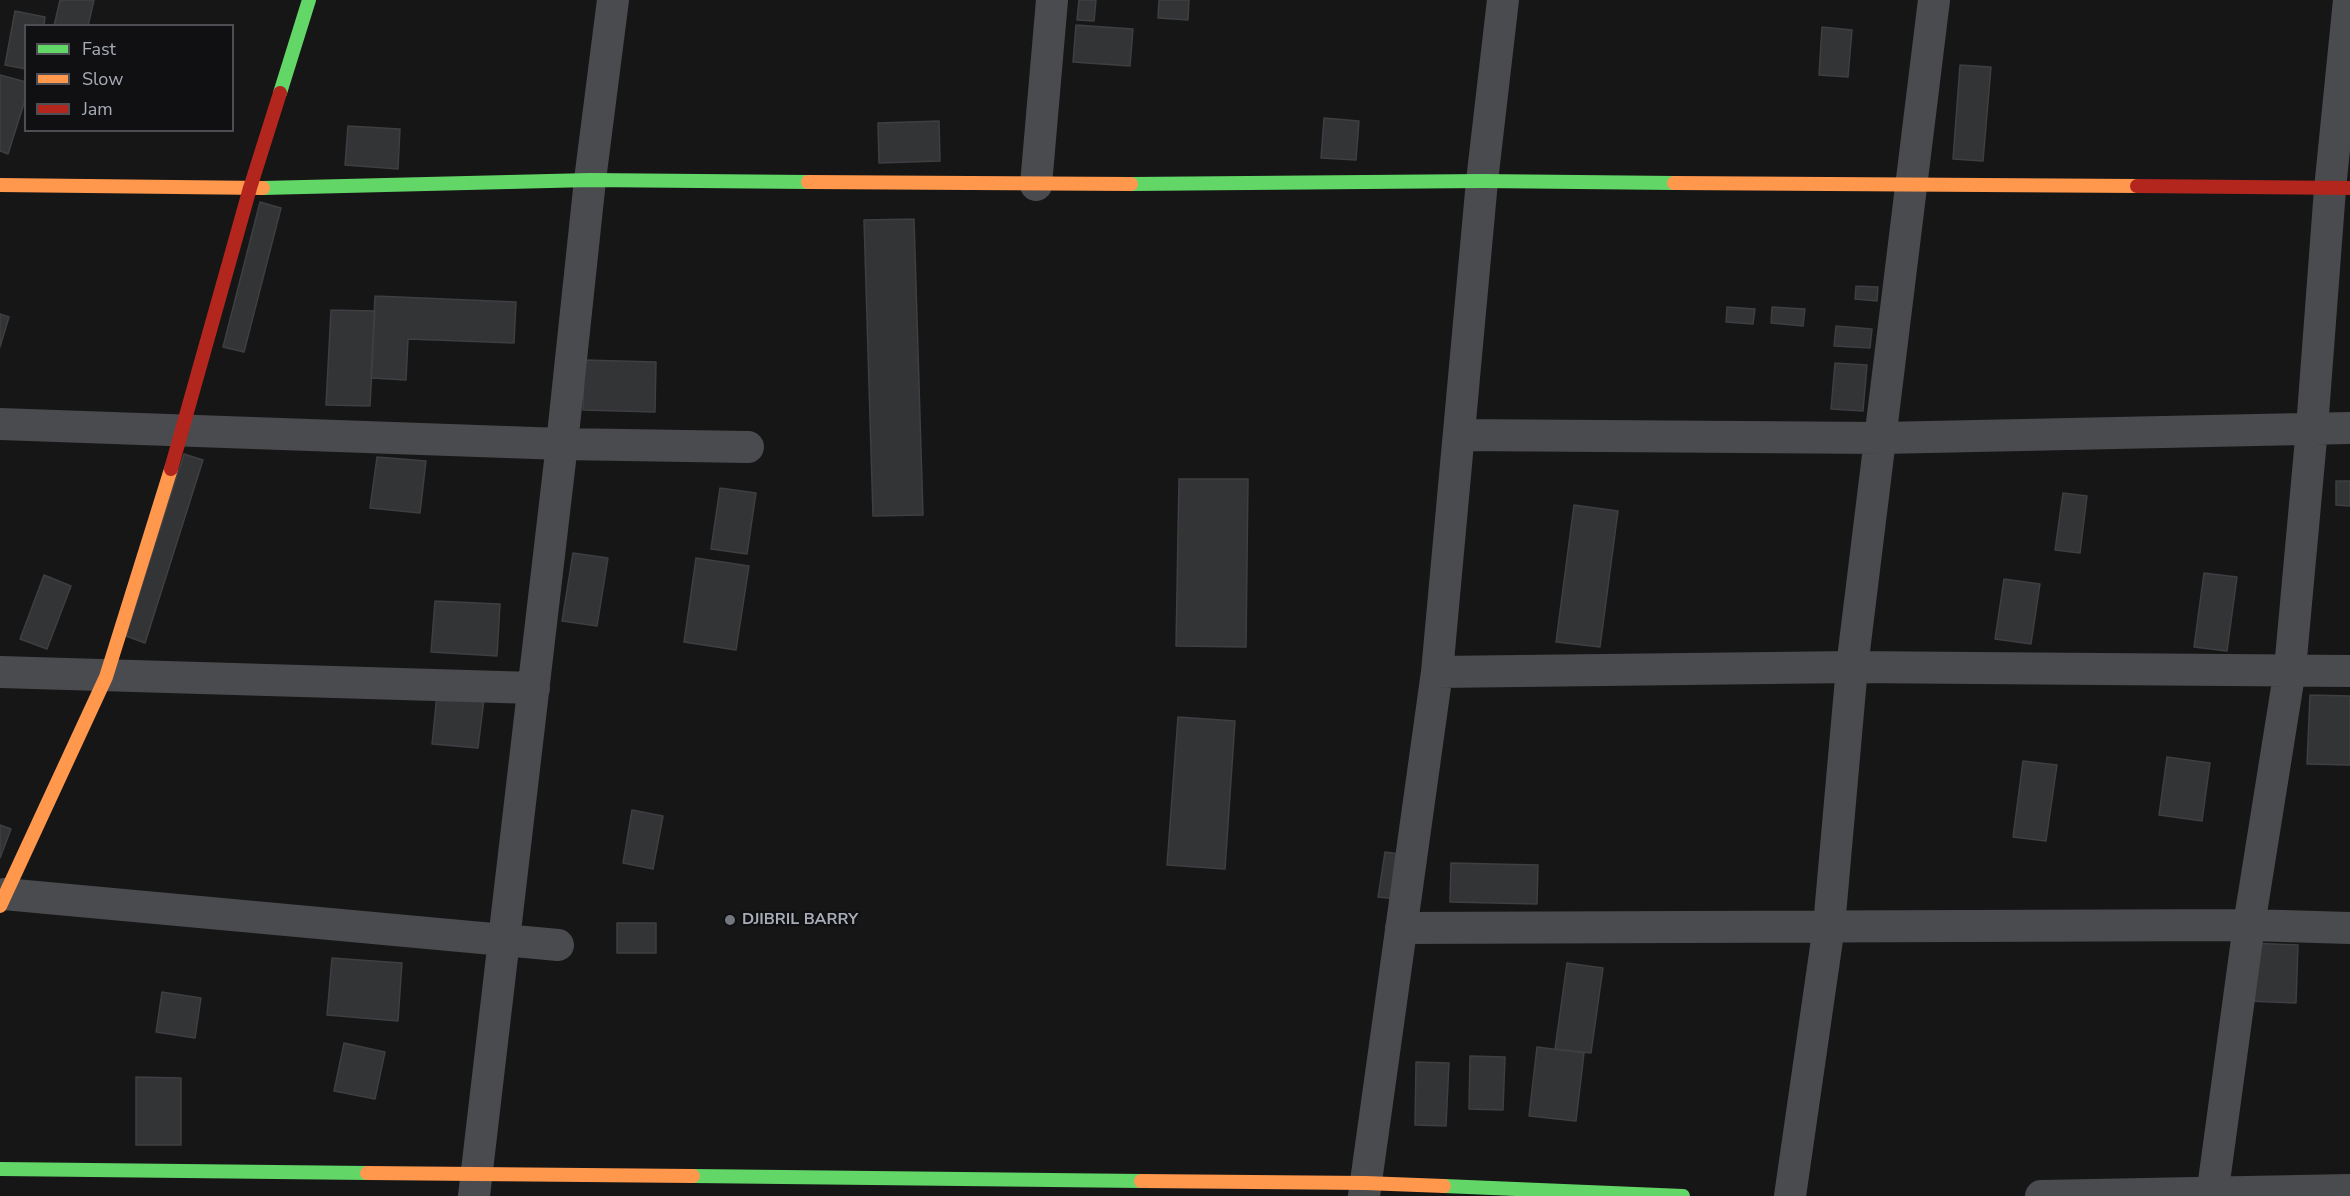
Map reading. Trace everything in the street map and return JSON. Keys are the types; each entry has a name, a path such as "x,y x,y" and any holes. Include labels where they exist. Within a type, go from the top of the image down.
{"street":[{"path":"309,0 250,188 183,431 106,676 2,900 558,945"},
{"path":"475,1185 562,444 590,180 613,0"},
{"path":"1036,185 1052,0"},
{"path":"1365,1189 1437,672 1482,181 1503,0"},
{"path":"1790,1196 1828,926 1852,667 1882,438 1934,0"},
{"path":"2212,1194 2249,925 2290,669 2312,428 2340,188 2349,0"},
{"path":"0,185 250,188 590,180 1036,185 1482,181 2340,188"},
{"path":"0,424 562,444 748,447"},
{"path":"1460,435 1882,438 2350,428"},
{"path":"1437,672 1852,667 2350,671"},
{"path":"0,672 534,688"},
{"path":"1401,928 2249,925 2350,928"},
{"path":"0,1168 475,1185 1365,1189 1683,1196"},
{"path":"2041,1196 2350,1190"}],"building":[{"path":"60,0 94,0 88,24 54,24"},
{"path":"1079,0 1096,0 1094,21 1077,20"},
{"path":"1159,0 1189,0 1188,20 1158,18"},
{"path":"15,11 45,17 44,24 24,24 24,69 5,65"},
{"path":"1076,25 1133,29 1130,66 1073,62"},
{"path":"1822,27 1852,30 1848,77 1819,75"},
{"path":"1960,65 1991,67 1983,161 1953,159"},
{"path":"0,75 24,81 24,103 8,154 0,151"},
{"path":"1324,118 1359,121 1356,160 1321,158"},
{"path":"939,121 940,161 879,163 878,123"},
{"path":"348,126 400,129 398,169 345,165"},
{"path":"260,202 281,208 244,352 223,347"},
{"path":"914,219 923,515 873,516 864,220"},
{"path":"1856,286 1878,287 1877,301 1855,299"},
{"path":"375,296 516,302 514,343 408,339 406,380 371,378"},
{"path":"1727,307 1755,309 1753,324 1726,322"},
{"path":"1772,307 1805,309 1803,326 1771,323"},
{"path":"331,310 375,311 370,406 326,405"},
{"path":"0,314 9,317 0,347"},
{"path":"1836,326 1872,329 1870,348 1834,346"},
{"path":"584,360 656,362 655,412 583,410"},
{"path":"1835,363 1867,365 1863,411 1831,409"},
{"path":"184,454 203,460 145,643 126,636"},
{"path":"377,457 426,461 420,513 370,508"},
{"path":"1179,479 1248,479 1246,647 1176,646"},
{"path":"2336,481 2350,481 2350,506 2336,505"},
{"path":"720,488 756,493 747,554 711,549"},
{"path":"2063,493 2087,496 2080,553 2055,550"},
{"path":"1574,505 1618,511 1600,647 1556,642"},
{"path":"573,553 608,558 597,626 562,621"},
{"path":"696,558 749,566 736,650 684,642"},
{"path":"2204,573 2237,577 2227,651 2194,647"},
{"path":"44,575 71,586 47,649 20,639"},
{"path":"2004,579 2040,584 2031,644 1995,639"},
{"path":"435,601 500,604 497,656 431,652"},
{"path":"437,694 484,699 478,748 432,744"},
{"path":"2310,695 2350,696 2350,765 2307,764"},
{"path":"1178,717 1235,721 1225,869 1167,865"},
{"path":"2167,757 2210,763 2202,821 2159,815"},
{"path":"2023,761 2057,765 2046,841 2013,837"},
{"path":"632,810 663,816 653,869 623,863"},
{"path":"0,825 11,829 0,858"},
{"path":"1385,852 1423,857 1416,901 1378,897"},
{"path":"1451,863 1538,865 1537,904 1450,902"},
{"path":"617,923 656,923 656,953 617,953"},
{"path":"2249,943 2298,945 2296,1003 2247,1001"},
{"path":"332,958 402,963 398,1021 327,1015"},
{"path":"1567,963 1603,968 1591,1053 1555,1049"},
{"path":"162,992 201,998 195,1038 156,1032"},
{"path":"344,1043 385,1052 375,1099 334,1091"},
{"path":"1537,1047 1584,1053 1576,1121 1529,1116"},
{"path":"1470,1056 1505,1057 1503,1110 1469,1109"},
{"path":"1416,1062 1449,1063 1446,1126 1415,1125"},
{"path":"136,1077 181,1078 181,1145 136,1145"}],"traffic: fast":[{"path":"280,93 309,0"},
{"path":"263,188 590,180 808,182"},
{"path":"1131,184 1482,181 1674,183"},
{"path":"0,1169 367,1173"},
{"path":"693,1176 1141,1181"},
{"path":"1444,1186 1683,1196"}],"traffic: slow":[{"path":"808,182 1131,184"},
{"path":"1674,183 2137,186"},
{"path":"0,185 263,188"},
{"path":"0,906 106,677 171,469"},
{"path":"367,1173 693,1176"},
{"path":"1141,1181 1444,1186"}],"traffic: jam":[{"path":"171,469 250,188 280,93"},
{"path":"2137,186 2350,188"}],"place":[{"name":"DJIBRIL BARRY","path":"730,920"}]}
